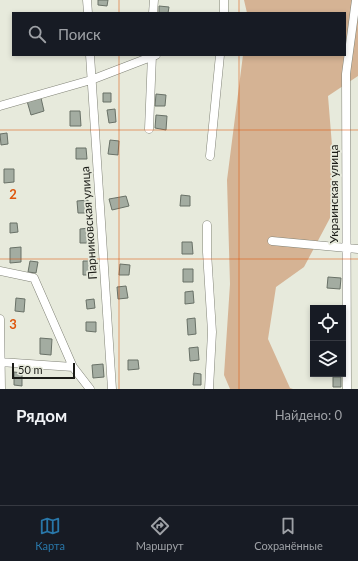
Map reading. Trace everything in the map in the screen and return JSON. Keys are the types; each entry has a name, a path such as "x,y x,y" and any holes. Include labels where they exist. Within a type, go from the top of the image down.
{"street":[{"path":"87,0 88,12"},
{"path":"153,12 154,0"},
{"path":"224,0 224,12"},
{"name":"Украинская улица","path":"347,389 346,74 355,1"},
{"name":"Парниковская улица","path":"90,56 112,389"},
{"path":"0,106 92,80 154,56 149,129"},
{"path":"210,156 220,56"},
{"path":"207,225 207,252 212,332 209,389"},
{"path":"272,241 358,249"},
{"path":"0,271 34,278 73,367 90,389"},
{"path":"0,319 1,389"},
{"path":"1,362 73,367"}],"shaded area":[{"path":"244,0 358,0 358,76 328,96 333,158 330,218 304,267 276,287 268,339 290,388 293,389 230,389 224,375 230,284 227,180 243,56 346,56 346,12 247,12"}],"building":[{"path":"98,0 108,0 107,6 98,5"},
{"path":"159,6 169,7 168,12 159,12"},
{"path":"103,93 111,93 111,102 103,102"},
{"path":"156,94 166,95 165,106 155,106"},
{"path":"41,98 44,111 31,115 27,101"},
{"path":"115,109 116,122 109,123 107,110"},
{"path":"70,111 80,111 81,126 70,126"},
{"path":"156,115 167,116 166,130 155,128"},
{"path":"7,133 8,144 1,145 0,134"},
{"path":"110,140 119,141 118,155 108,154"},
{"path":"76,148 86,148 87,159 76,159"},
{"path":"4,169 14,169 14,182 4,183"},
{"path":"181,195 190,196 190,206 180,206"},
{"path":"126,196 129,206 112,210 109,199"},
{"path":"88,200 89,213 78,213 77,201"},
{"path":"10,223 17,223 18,232 10,233"},
{"path":"89,228 89,243 80,243 80,229"},
{"path":"182,242 192,242 193,254 182,254"},
{"path":"21,247 21,262 10,263 10,248"},
{"path":"30,261 38,262 36,273 28,272"},
{"path":"83,261 92,261 93,275 83,275"},
{"path":"120,264 130,265 129,275 119,275"},
{"path":"183,269 193,269 193,282 183,282"},
{"path":"328,277 341,278 340,289 327,288"},
{"path":"126,286 128,298 118,299 117,287"},
{"path":"193,291 194,303 185,304 185,292"},
{"path":"16,298 25,299 24,312 15,311"},
{"path":"94,299 95,308 87,309 86,300"},
{"path":"195,318 196,334 188,335 187,319"},
{"path":"86,322 96,322 96,332 86,331"},
{"path":"40,338 52,339 51,355 40,354"},
{"path":"198,347 199,360 190,361 189,348"},
{"path":"128,360 138,360 139,369 128,370"},
{"path":"103,364 104,377 93,378 92,365"},
{"path":"14,372 22,373 22,386 14,385"},
{"path":"194,373 201,374 201,385 193,385"},
{"path":"333,377 341,377 341,387 333,387"}]}
